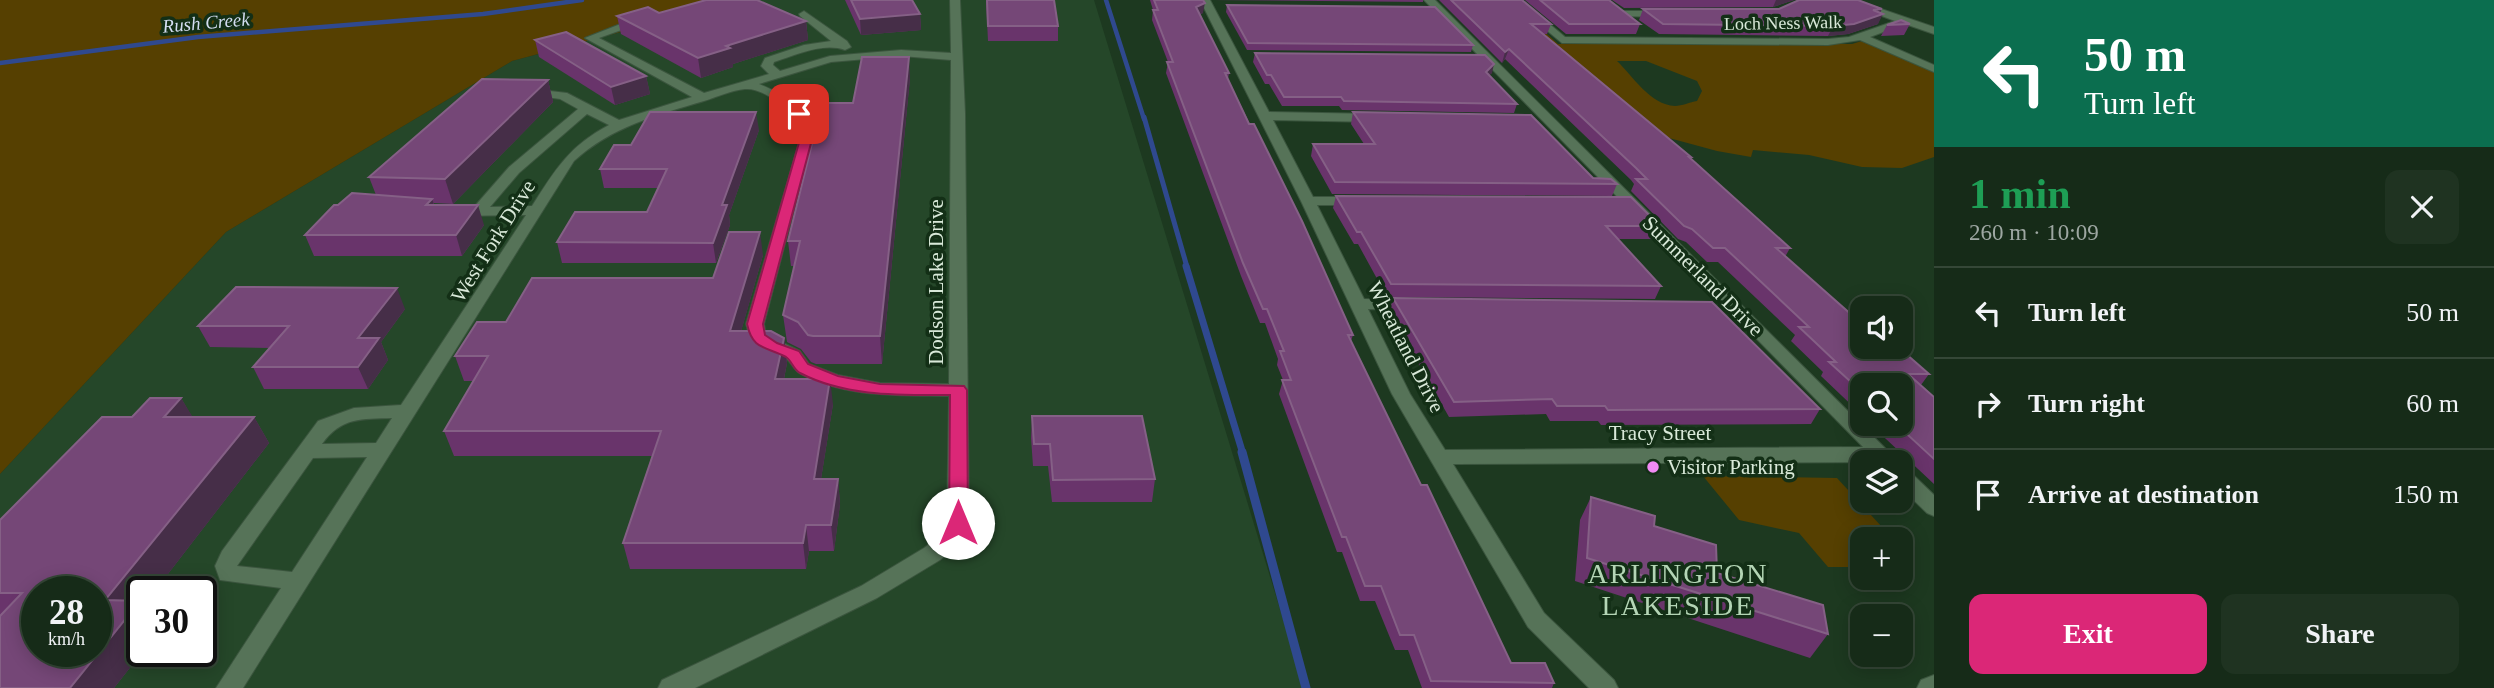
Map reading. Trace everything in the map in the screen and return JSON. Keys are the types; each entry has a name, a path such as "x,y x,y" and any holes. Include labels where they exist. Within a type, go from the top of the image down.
{"street":[{"name":"Dodson Lake Drive","path":"671,688 869,592 932,554 952,538 958,523 959,113 956,0"},
{"name":"Loch Ness Walk","path":"1515,0 1562,40 1828,42 1860,37 1907,20"},
{"path":"1845,0 1934,31"},
{"name":"Wheatland Drive","path":"1211,4 1241,56 1265,116 1401,394 1536,620 1605,688"},
{"name":"Summerland Drive","path":"1430,5 1541,120 1630,203 1877,450"},
{"path":"1656,41 1616,10 1674,14"},
{"path":"804,14 847,50"},
{"path":"623,26 590,38 702,97"},
{"path":"1860,37 1934,69"},
{"name":"West Fork Drive","path":"229,688 575,153 604,131 618,125 830,59 847,50 957,57"},
{"path":"746,84 762,89 790,106 806,123 808,132 755,324 758,337 794,355 803,368 834,380 880,389 958,390"},
{"path":"512,92 549,92 563,96 618,125"},
{"path":"479,211 514,170 586,108"},
{"path":"1265,116 1386,118"},
{"path":"540,146 575,153"},
{"path":"1308,201 1375,201"},
{"path":"1604,203 1630,203"},
{"path":"443,212 537,210"},
{"path":"1359,304 1429,305"},
{"path":"1707,307 1735,307"},
{"path":"298,581 228,575 226,566 325,426 334,419 347,415 408,411"},
{"path":"307,451 383,450"},
{"name":"Tracy Street","path":"1439,457 1850,458"},
{"path":"1913,487 1934,508"}],"shaded area":[{"path":"0,0 741,0 512,61 226,232 0,474"},
{"path":"741,0 1094,0 1304,688 0,688 0,474 226,232 512,61"},
{"path":"1509,0 1558,44 1852,44 1862,41 1934,72 1934,157 1902,168 1862,167 1809,155 1753,150 1751,157 1669,138 1654,143","holes":["1617,61 1646,61 1697,81 1702,91 1697,101 1675,106 1658,101"]},
{"path":"1703,476 1837,478 1850,492 1850,513 1869,513 1882,527 1850,527 1850,567 1828,567 1799,533 1739,520"}],"building":[{"path":"706,0 757,0 806,21 726,46 730,48 698,58 617,16 648,7 659,13"},
{"path":"851,0 912,0 920,14 860,19"},
{"path":"987,0 1054,0 1058,26 988,26"},
{"path":"1154,0 1203,0 1205,3 1196,7 1229,73 1225,73 1249,124 1254,124 1302,221 1353,335 1348,335 1421,485 1427,485 1511,663 1545,663 1554,683 1431,681 1414,635 1400,635 1381,586 1365,586 1346,537 1342,537 1282,380 1291,380 1280,351 1284,351 1267,309 1263,309 1243,263 1167,62 1173,62 1153,10 1158,10"},
{"path":"1451,0 1522,0 1551,24 1531,24 1691,157 1790,248 1776,248 1850,313 1850,359 1912,359 1929,374 1850,373 1850,381 1829,362 1836,362 1799,327 1809,327 1725,248 1713,248 1692,229 1684,226 1636,179 1647,179 1636,168 1509,49 1505,52"},
{"path":"1540,0 1609,0 1640,24 1569,24"},
{"path":"1799,0 1858,0 1882,9 1873,10 1883,14 1854,24 1833,26 1663,24 1643,9 1779,9"},
{"path":"1227,5 1435,7 1473,45 1248,43"},
{"path":"1901,20 1910,24 1887,25"},
{"path":"566,32 646,76 611,87 535,40"},
{"path":"1255,53 1485,55 1494,64 1486,72 1517,104 1344,101 1341,97 1284,97"},
{"path":"862,57 909,57 880,336 813,336 808,335 798,322 783,315 800,241 788,241 822,103 853,103"},
{"path":"482,79 548,80 445,179 369,177"},
{"path":"650,112 756,112 722,205 727,205 713,243 557,242 575,212 647,212 667,169 600,169 614,145 631,145"},
{"path":"1353,112 1531,115 1593,178 1611,179 1617,184 1335,182 1313,144 1375,144"},
{"path":"352,193 432,199 426,205 478,205 456,235 305,235 334,205 338,205"},
{"path":"1336,196 1631,197 1660,226 1606,226 1661,286 1391,284 1361,232 1357,232"},
{"path":"729,232 760,232 730,331 771,331 784,338 775,379 830,379 814,479 838,479 831,525 806,525 803,543 623,543 661,431 444,431 488,356 455,356 477,322 506,322 532,278 713,278"},
{"path":"236,287 397,288 358,338 379,338 358,367 253,367 289,326 198,326"},
{"path":"1393,298 1712,302 1820,409 1608,410 1605,406 1557,406 1552,399 1454,402"},
{"path":"1913,378 1934,397 1934,459 1909,436 1913,436"},
{"path":"150,398 181,398 164,417 254,417 112,591 112,576 21,576 21,593 0,593 0,520 102,417 132,417"},
{"path":"1032,416 1142,416 1155,479 1053,480 1050,444 1034,444"},
{"path":"1591,497 1655,516 1654,526 1716,545 1717,573 1823,605 1828,634 1587,558"},
{"path":"21,594 21,667 87,667 70,688 0,688 0,616"},
{"path":"112,600 126,601 126,618 112,636"}],"waterway":[{"name":"Rush Creek","path":"0,63 198,37 483,14 582,0"},
{"path":"1106,0 1144,119"},
{"path":"1144,117 1187,267"},
{"path":"1186,266 1243,454"},
{"path":"1242,452 1306,688"}],"place":[{"name":"Visitor Parking","path":"1653,467"}],"district":[{"name":"ARLINGTON LAKESIDE","path":"1678,589"}],"route":[{"path":"799,114 806,123 808,132 755,324 758,337 794,355 803,368 834,380 880,389 958,390 958,523"}]}
